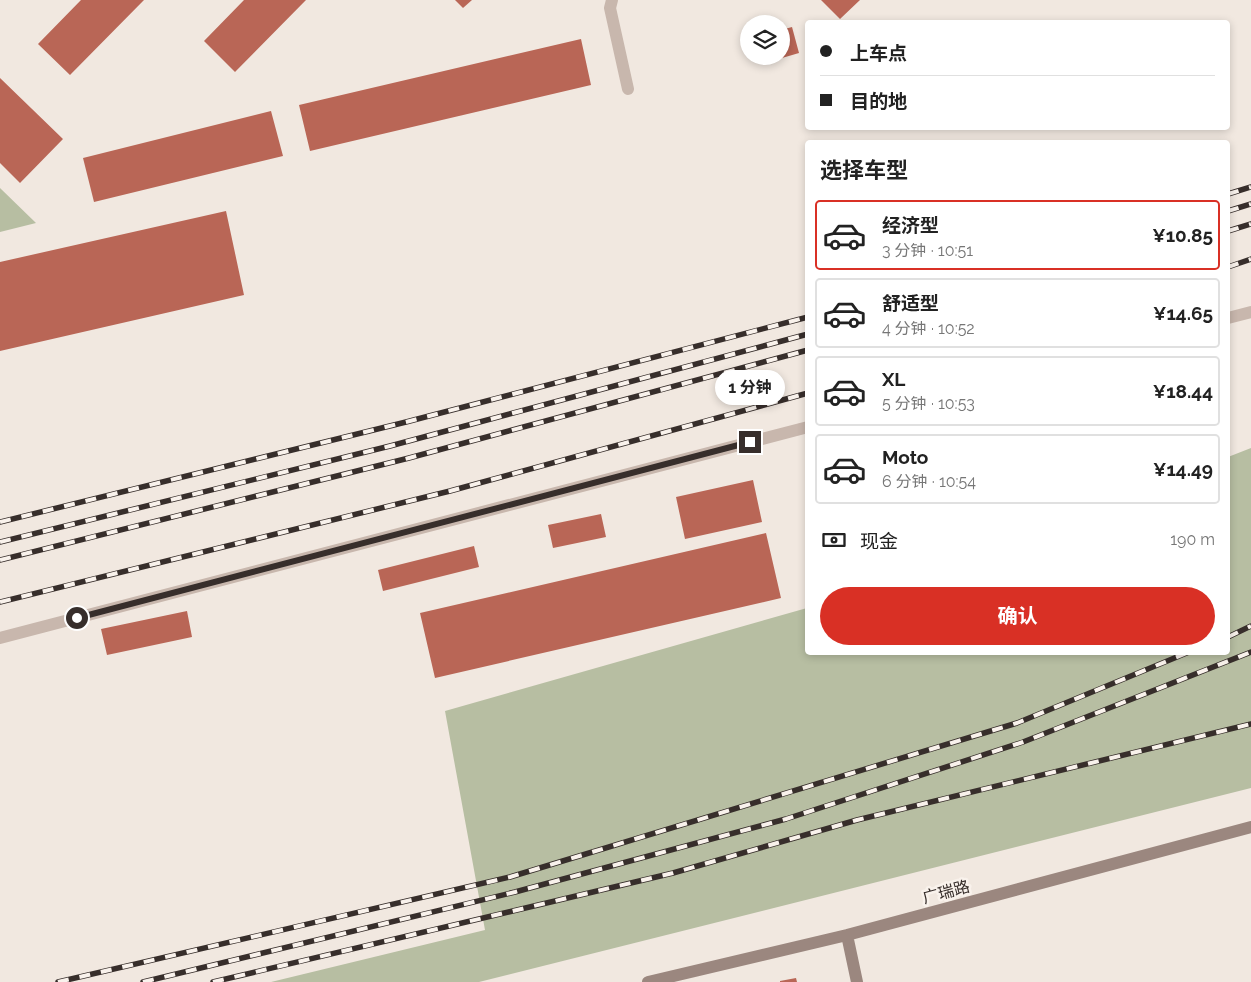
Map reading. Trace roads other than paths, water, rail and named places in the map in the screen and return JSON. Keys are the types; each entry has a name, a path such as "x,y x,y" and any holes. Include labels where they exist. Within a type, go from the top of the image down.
{"main road":[{"name":"广瑞路","path":"648,982 847,935 1251,827"},
{"path":"847,935 857,982"}],"street":[{"path":"612,0 610,8 628,89"},
{"path":"1230,317 1251,312"},
{"path":"0,638 805,428"}],"railway":[{"path":"1230,193 1251,187"},
{"path":"1230,210 1251,204"},
{"path":"1230,230 1251,224"},
{"path":"1230,266 1251,259"},
{"path":"0,522 406,422 805,318"},
{"path":"0,542 390,446 805,335"},
{"path":"0,560 409,458 805,351"},
{"path":"0,602 450,491 805,394"},
{"path":"1230,636 1251,626"},
{"path":"143,982 515,892 786,819 1023,742 1251,652"},
{"path":"58,982 510,877 1017,723 1182,655"},
{"path":"213,982 673,873 857,820 1251,724"}]}
